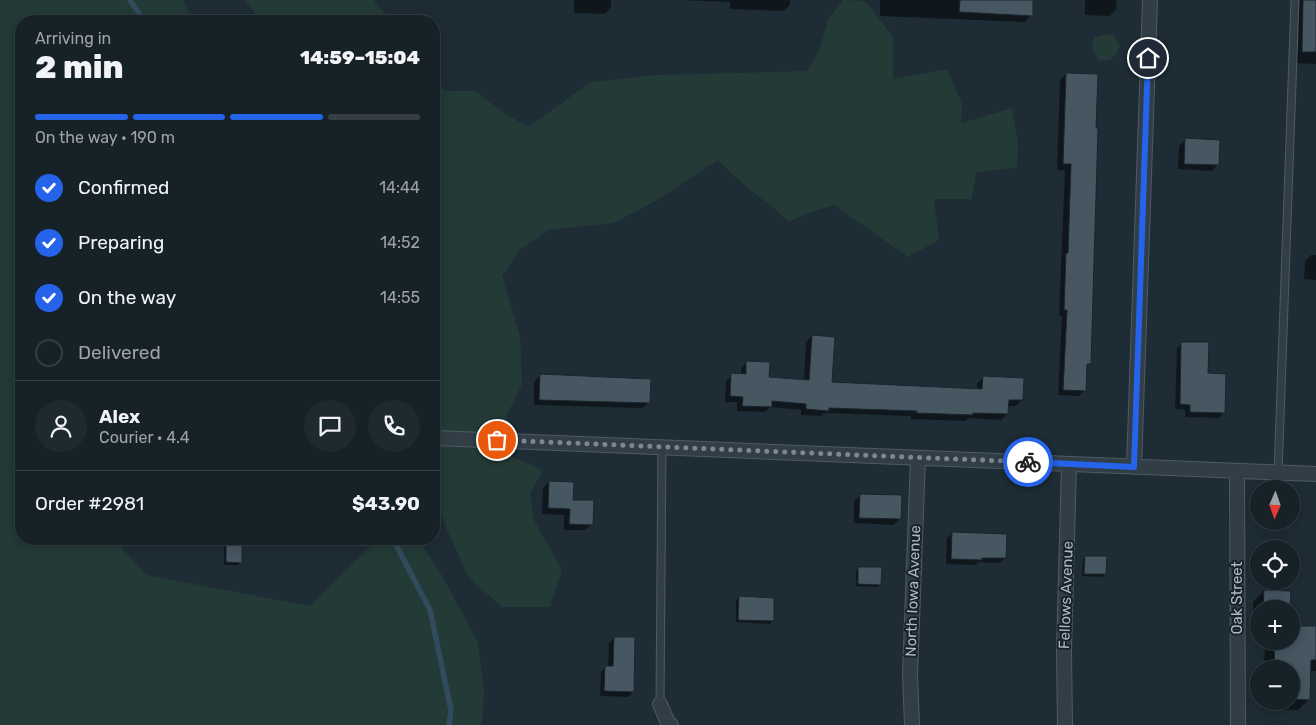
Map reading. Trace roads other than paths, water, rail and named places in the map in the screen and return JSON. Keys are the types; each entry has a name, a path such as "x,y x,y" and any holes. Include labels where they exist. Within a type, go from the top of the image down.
{"street":[{"path":"1134,467 1150,0"},
{"path":"440,438 1316,474"},
{"name":"North Iowa Avenue","path":"912,725 910,675 918,458"},
{"name":"Fellows Avenue","path":"1065,725 1064,651 1069,464"},
{"name":"Oak Street","path":"1237,471 1238,725"},
{"path":"660,704 668,723 671,725"}],"lane":[{"path":"1278,473 1295,0"},
{"path":"660,704 662,447"}],"waterway":[{"path":"130,0 140,15"},
{"path":"396,545 430,610 451,710 449,725"}]}
